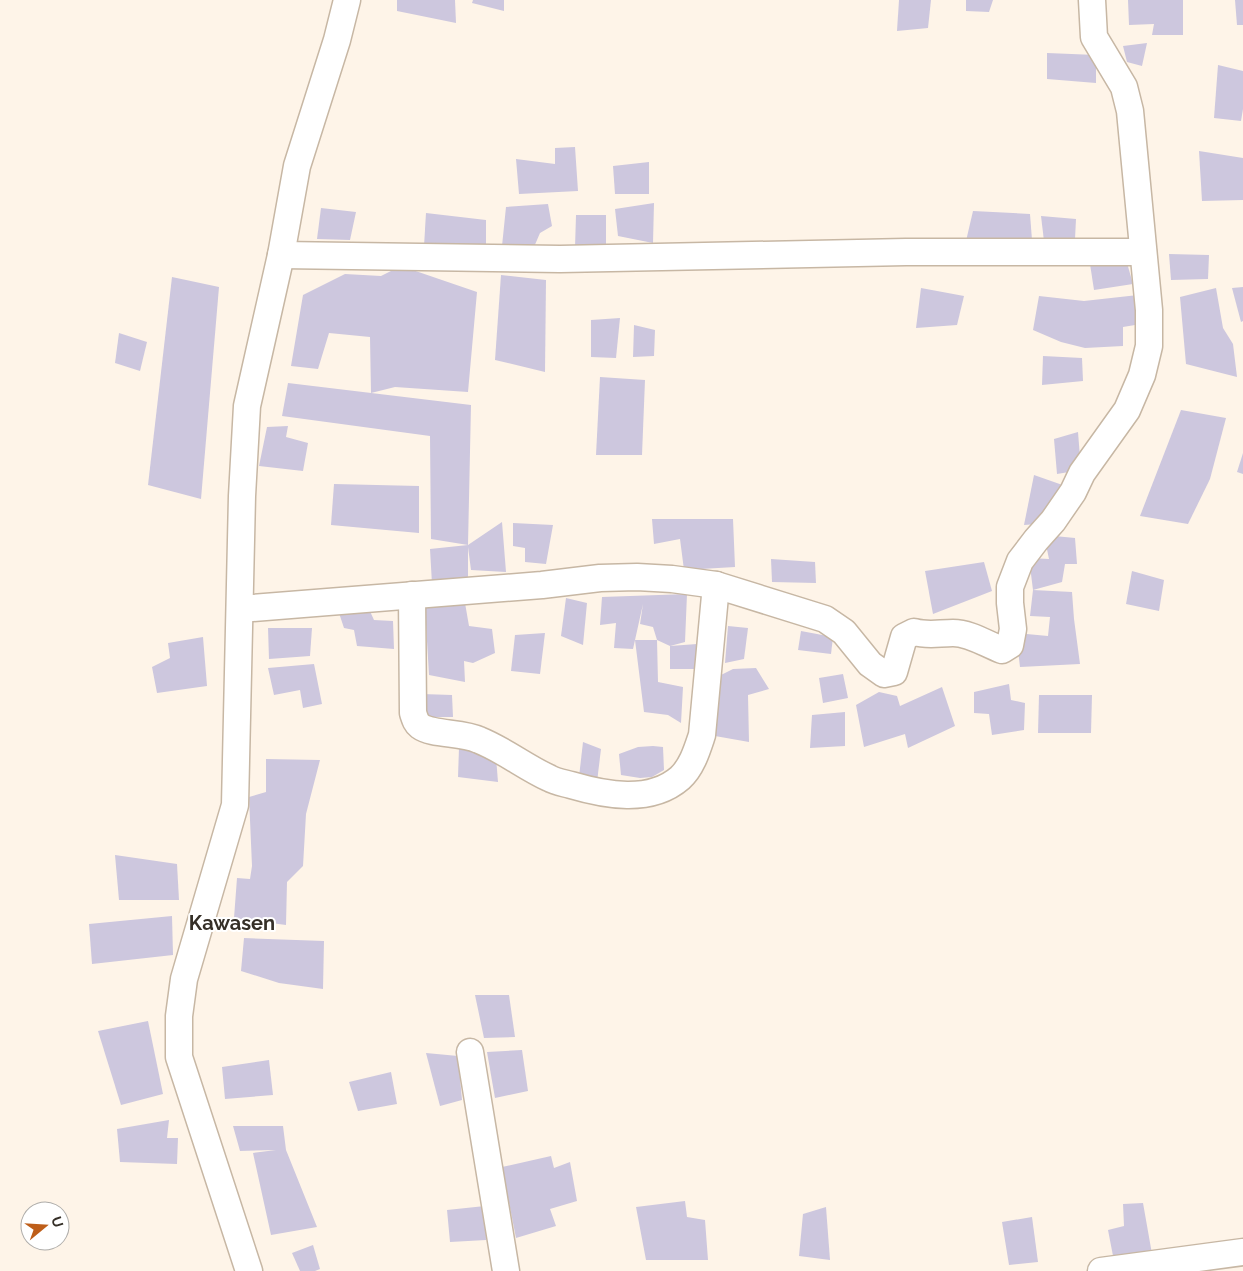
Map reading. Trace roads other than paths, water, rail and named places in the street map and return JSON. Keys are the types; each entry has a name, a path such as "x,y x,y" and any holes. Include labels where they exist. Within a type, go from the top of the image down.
{"street":[{"path":"249,1271 179,1057 179,1016 184,978 235,805 242,496 247,406 281,256 298,166 337,40 347,0"},
{"path":"240,609 542,585 600,578 637,577 716,585 825,619 844,632 870,664 884,674 894,672 904,637 914,632 924,635 953,633 968,635 1002,650 1010,645 1013,629 1010,587 1020,562 1053,521 1073,492 1082,473 1127,410 1142,375 1149,346 1149,310 1130,111 1124,87 1094,37 1092,0"},
{"path":"281,256 560,259 906,252 1143,252"},
{"path":"412,595 413,713 415,721 420,726 426,729 460,734 478,739 550,779 594,792 639,795 663,790 681,777 695,756 702,735 716,585"},
{"path":"470,1052 506,1271"},
{"path":"1101,1271 1243,1252"}],"district":[{"name":"Kawasen","path":"232,923"}]}
